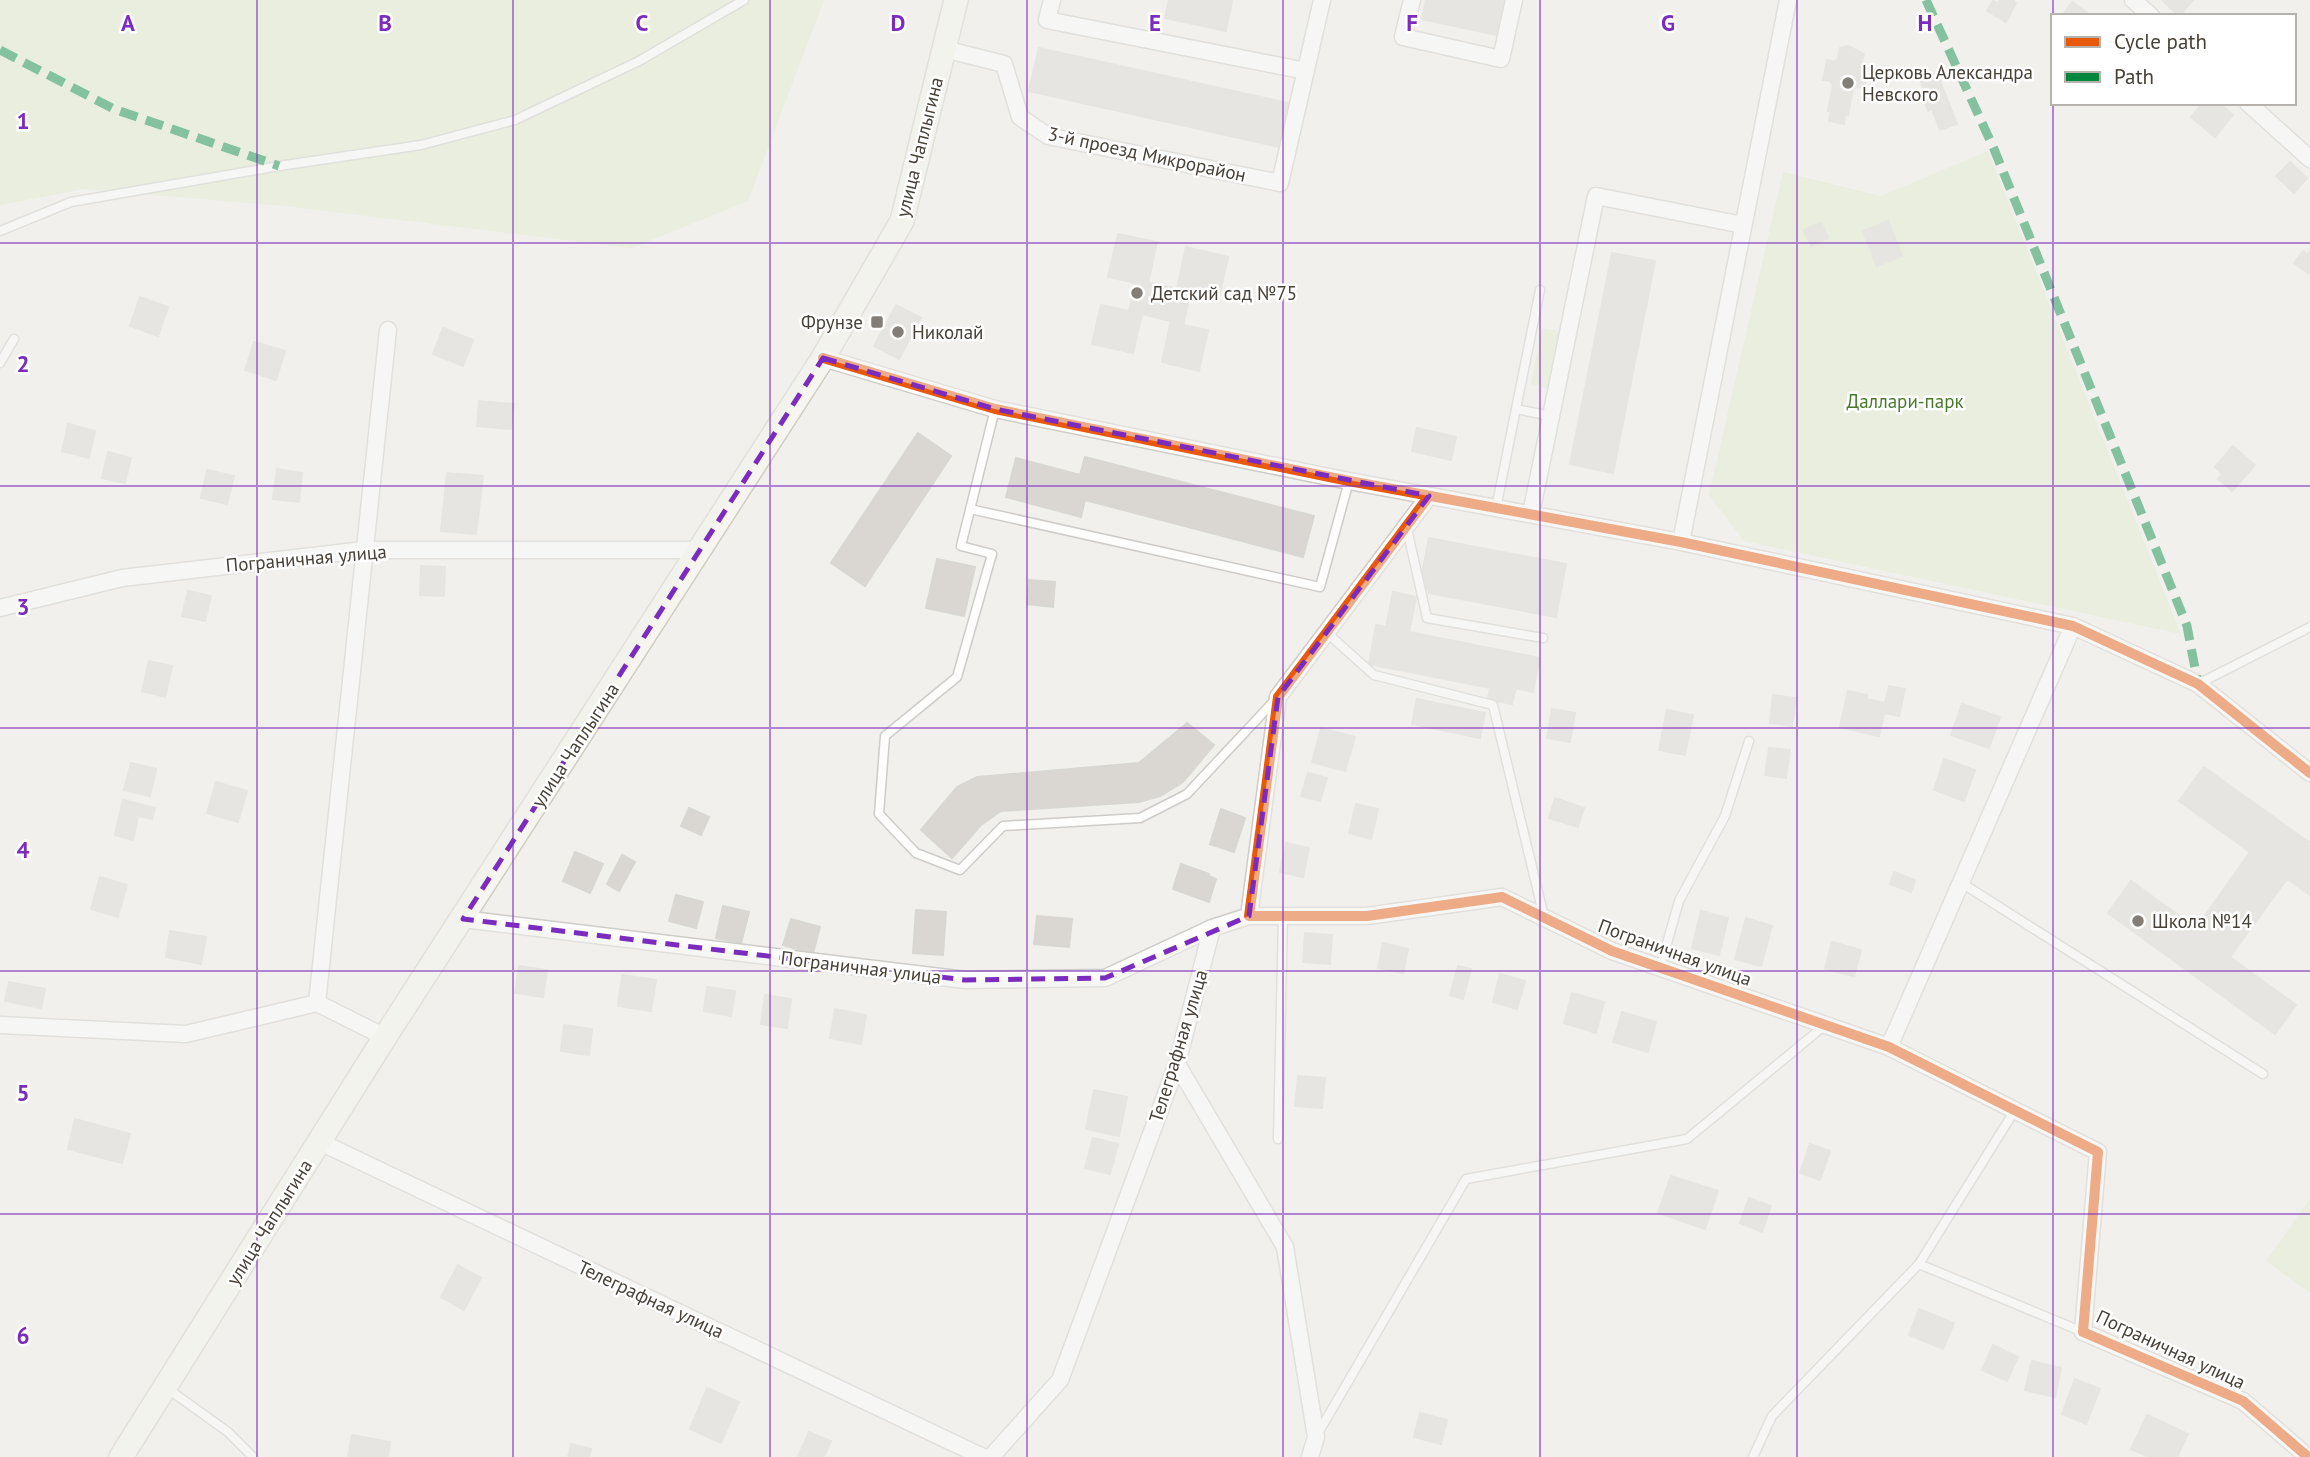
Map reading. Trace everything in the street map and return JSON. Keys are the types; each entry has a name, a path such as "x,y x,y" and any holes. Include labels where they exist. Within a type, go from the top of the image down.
{"main road":[{"name":"улица Чаплыгина","path":"121,1457 385,1037 823,358 902,221 956,0"}],"street":[{"path":"1052,0 1047,20 1306,72"},
{"name":"3-й проезд Микрорайон","path":"944,49 1004,64 1020,117 1048,136 1280,183 1322,0"},
{"path":"1412,0 1404,37 1501,59 1514,0"},
{"path":"1681,542 1788,0"},
{"path":"2133,0 2149,14"},
{"path":"2250,105 2310,159"},
{"path":"1531,514 1596,196 1743,225"},
{"path":"317,1003 388,330"},
{"path":"823,358 995,409 1349,481 1681,542 2073,626 2198,684 2310,773"},
{"path":"1249,916 1278,697 1429,496"},
{"name":"Пограничная улица","path":"0,608 122,578 364,550 699,551"},
{"path":"1889,1047 2073,626"},
{"name":"Пограничная улица","path":"463,919 964,980 1105,978 1213,928 1249,916 1367,916 1502,897 1612,951 1889,1047 2098,1152 2083,1332 2243,1401 2308,1457"},
{"name":"Телеграфная улица","path":"991,1457 1060,1380 1177,1064 1213,928"},
{"path":"0,1025 186,1034 317,1003 385,1037"},
{"path":"1177,1064 1285,1247 1316,1437 1310,1457"},
{"name":"Телеграфная улица","path":"320,1142 983,1457"}],"lane":[{"path":"0,231 71,202 421,145 515,120 639,61 744,0"},
{"path":"1496,508 1540,290"},
{"path":"0,363 15,340"},
{"path":"995,409 961,545 992,554 957,677 885,736 879,814 916,853 960,870 1003,826 1140,818 1187,794 1278,697"},
{"path":"1516,409 1550,416"},
{"path":"970,509 1320,587 1349,481"},
{"path":"1406,526 1427,618 1543,638"},
{"path":"2198,684 2310,627"},
{"path":"1326,632 1374,675 1493,705 1544,917"},
{"path":"1660,968 1679,901 1725,816 1749,741"},
{"path":"1960,882 2263,1074"},
{"path":"1279,1139 1283,916"},
{"path":"1316,1437 1466,1179 1687,1139 1824,1025"},
{"path":"1753,1457 1772,1416 1919,1264 2015,1110"},
{"path":"1919,1264 2083,1332"},
{"path":"165,1386 228,1432 253,1457"}],"highlighted area":[{"path":"823,358 995,409 1429,496 1278,697 1249,916 1105,978 965,980 463,919"}],"green space":[{"path":"0,0 824,0 748,201 632,248 284,206 84,189 0,205"},
{"name":"Даллари-парк","path":"1988,151 2181,634 1744,541 1709,495 1783,172 1881,196"},
{"path":"1542,328 1559,331 1547,388 1531,384"},
{"path":"2310,1199 2310,1293 2266,1261"}],"building":[{"path":"1169,0 1232,0 1226,31 1165,18"},
{"path":"1426,0 1504,0 1496,35 1422,19"},
{"path":"2000,0 2012,0 2016,3 2006,22 1987,11 1993,1 1998,4"},
{"path":"2162,0 2193,0 2181,14 2177,14"},
{"path":"2072,2 2089,14 2063,14"},
{"name":"Церковь Александра Невского","path":"1848,46 1864,54 1859,64 1868,68 1864,88 1853,89 1844,124 1829,121 1833,85 1830,81 1823,80 1827,60 1834,62 1838,59 1840,48"},
{"path":"1039,48 1292,104 1283,148 1029,91"},
{"path":"1937,73 1957,124 1940,130 1932,109 1928,111 1925,103 1929,101 1920,80"},
{"path":"2201,105 2222,105 2233,115 2215,137 2191,117"},
{"path":"2290,162 2307,178 2294,193 2276,176"},
{"path":"1888,221 1902,256 1877,266 1863,231"},
{"path":"1821,223 1828,238 1811,246 1804,230"},
{"path":"1118,234 1157,242 1148,283 1177,289 1186,247 1228,257 1219,297 1191,291 1183,325 1208,330 1199,371 1162,362 1171,321 1142,314 1133,353 1092,344 1101,305 1129,311 1136,283 1108,277"},
{"path":"2303,251 2308,254 2310,251 2310,274 2294,263"},
{"path":"1612,253 1655,261 1613,473 1570,464"},
{"path":"140,297 168,307 158,336 130,326"},
{"name":"Николай","path":"896,305 921,318 899,359 874,346"},
{"path":"443,328 473,340 463,366 433,354"},
{"path":"254,342 285,351 276,380 245,370"},
{"path":"479,401 514,404 511,429 477,426"},
{"path":"68,424 95,431 89,458 62,451"},
{"path":"1417,428 1456,437 1451,460 1412,451"},
{"path":"918,433 951,456 865,586 831,563"},
{"path":"2233,446 2255,465 2232,491 2218,479 2223,474 2215,467"},
{"path":"108,452 131,458 125,483 102,478"},
{"path":"1085,457 1314,516 1303,557 1085,500 1081,517 1006,497 1016,458 1080,475"},
{"path":"277,469 302,473 299,502 273,499"},
{"path":"207,470 234,476 227,504 201,498"},
{"path":"447,473 483,476 476,534 441,531"},
{"path":"1429,538 1566,564 1556,617 1429,593 1422,574"},
{"path":"937,559 975,567 964,616 926,608"},
{"path":"421,566 445,567 444,596 420,595"},
{"path":"1029,580 1055,582 1053,607 1027,604"},
{"path":"188,591 211,596 205,621 182,616"},
{"path":"1393,592 1416,597 1409,632 1540,658 1533,692 1516,688 1512,704 1488,699 1490,688 1369,664 1376,625 1386,627"},
{"path":"149,661 172,666 165,697 142,691"},
{"path":"1889,686 1905,689 1899,716 1884,713 1879,736 1840,727 1848,691 1885,703"},
{"path":"1773,695 1796,698 1792,726 1770,723"},
{"path":"1417,699 1485,713 1480,738 1412,724"},
{"path":"1962,704 2000,717 1989,748 1951,735"},
{"path":"1552,709 1575,713 1570,742 1547,738"},
{"path":"1667,710 1693,715 1685,755 1659,750"},
{"path":"1187,723 1214,745 1183,782 1160,796 1139,802 1001,811 981,825 952,858 921,830 957,787 977,777 1139,763"},
{"path":"1321,728 1355,737 1345,771 1312,762"},
{"path":"1769,748 1790,750 1786,778 1765,775"},
{"path":"1944,759 1975,770 1964,801 1934,790"},
{"path":"131,763 156,769 150,796 124,790"},
{"path":"2204,767 2310,843 2310,895 2287,879 2230,957 2296,1005 2275,1034 2108,913 2131,881 2196,928 2250,852 2179,801"},
{"path":"1308,773 1327,778 1320,801 1301,796"},
{"path":"216,782 247,791 238,822 207,813"},
{"path":"1555,798 1584,808 1578,827 1549,818"},
{"path":"123,800 155,808 152,819 138,816 133,840 115,835"},
{"path":"1356,804 1378,809 1371,839 1349,833"},
{"path":"689,808 709,817 701,835 681,826"},
{"path":"1221,809 1245,818 1234,852 1210,844"},
{"path":"1286,843 1309,848 1303,877 1280,872"},
{"path":"575,852 603,864 590,893 563,881"},
{"path":"622,855 635,862 619,891 607,884"},
{"path":"1181,864 1216,879 1209,902 1173,889"},
{"path":"1894,872 1915,880 1911,892 1890,884"},
{"path":"100,877 127,885 118,917 91,909"},
{"path":"676,895 703,902 696,928 669,921"},
{"path":"723,906 749,912 741,943 716,938"},
{"path":"916,910 946,912 943,955 913,953"},
{"path":"1701,911 1728,918 1719,955 1692,948"},
{"path":"1037,916 1072,919 1069,947 1034,944"},
{"path":"1746,918 1772,926 1761,966 1735,959"},
{"path":"791,919 820,927 813,953 783,945"},
{"path":"170,931 206,937 201,964 166,957"},
{"path":"1305,933 1332,935 1330,964 1303,962"},
{"path":"1832,942 1861,950 1854,976 1825,969"},
{"path":"1383,943 1408,949 1403,973 1378,968"},
{"path":"519,966 547,970 543,997 515,993"},
{"path":"1458,966 1471,969 1463,999 1450,995"},
{"path":"1500,974 1525,981 1517,1009 1493,1002"},
{"path":"622,975 656,980 651,1011 618,1006"},
{"path":"9,982 45,989 41,1008 5,1001"},
{"path":"707,987 735,991 731,1016 704,1011"},
{"path":"1572,993 1604,1002 1596,1033 1564,1023"},
{"path":"765,995 791,999 787,1028 761,1024"},
{"path":"835,1009 866,1015 861,1044 830,1038"},
{"path":"1622,1012 1656,1022 1648,1052 1613,1042"},
{"path":"564,1025 592,1029 589,1055 561,1051"},
{"path":"1298,1076 1325,1078 1322,1108 1295,1106"},
{"path":"1094,1090 1127,1097 1119,1136 1086,1129"},
{"path":"75,1119 130,1134 122,1163 68,1149"},
{"path":"1093,1138 1118,1144 1110,1174 1085,1168"},
{"path":"1810,1144 1830,1151 1820,1180 1800,1173"},
{"path":"1671,1176 1718,1191 1705,1229 1658,1213"},
{"path":"1749,1198 1771,1206 1762,1232 1740,1223"},
{"path":"458,1265 481,1278 464,1310 441,1297"},
{"path":"1919,1309 1954,1323 1943,1349 1909,1335"},
{"path":"1993,1345 2018,1357 2007,1381 1982,1370"},
{"path":"2032,1361 2061,1368 2055,1397 2025,1390"},
{"path":"2075,1379 2100,1389 2086,1424 2062,1414"},
{"path":"707,1388 739,1402 721,1443 690,1429"},
{"path":"1420,1413 1447,1420 1441,1444 1414,1437"},
{"path":"2147,1415 2188,1434 2177,1457 2149,1457 2131,1449"},
{"path":"809,1432 831,1441 824,1457 798,1457"},
{"path":"352,1435 390,1442 388,1457 348,1457"},
{"path":"571,1444 591,1449 589,1457 568,1457"}],"marked path":[{"path":"1926,0 1994,149 2187,626 2198,684"},
{"path":"0,50 114,109 279,166"}],"cycle path":[{"path":"823,358 995,409 1349,481 1681,542 2073,626 2198,684 2310,773"},
{"path":"1429,496 1278,697 1249,916 1367,916 1502,897 1612,951 1889,1047 2098,1152 2083,1332 2243,1401 2308,1457"}],"place":[{"name":"Церковь Александра Невского","path":"1848,83"},
{"name":"Детский сад №75","path":"1137,293"},
{"name":"Фрунзе","path":"877,322"},
{"name":"Николай","path":"898,332"},
{"name":"Школа №14","path":"2138,921"}]}
